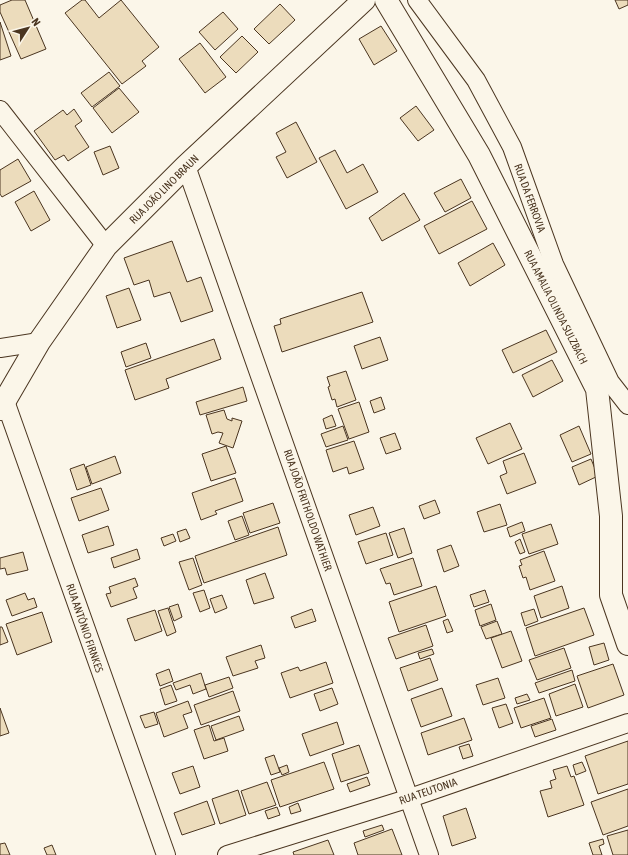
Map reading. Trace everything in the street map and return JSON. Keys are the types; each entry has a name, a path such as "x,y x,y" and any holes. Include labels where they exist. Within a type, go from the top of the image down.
{"street":[{"name":"RUA JOÃO LINO BRAUN","path":"3,405 38,342 106,246 186,166 364,0"},
{"name":"RUA AMALIA OLINDA SULZBACH","path":"386,0 479,155 604,385 611,516 611,595 628,644"},
{"name":"RUA DA FERROVIA","path":"417,0 476,80 512,147 554,264 604,385 628,405"},
{"path":"0,110 106,246"},
{"name":"RUA JOÃO FRITHOLDO WATHIER","path":"186,166 429,855"},
{"path":"0,348 38,342"},
{"name":"RUA ANTÔNIO FIRNKES","path":"3,405 166,855"},
{"name":"RUA TEUTONIA","path":"227,855 410,798 628,723"}],"building":[{"path":"12,0 25,0 46,49 21,59 0,12 0,5"},
{"path":"82,0 85,0 99,18 121,0 159,47 142,61 146,66 122,84 65,13"},
{"path":"615,0 628,0 628,5 619,9"},
{"path":"280,4 295,20 269,44 254,29"},
{"path":"223,12 238,29 215,50 199,32"},
{"path":"0,22 11,56 0,60"},
{"path":"381,26 397,51 374,65 359,39"},
{"path":"242,36 258,52 236,73 220,57"},
{"path":"200,43 226,77 205,93 179,59"},
{"path":"109,72 120,86 92,107 81,93"},
{"path":"119,88 139,112 112,133 93,108"},
{"path":"416,106 434,130 418,141 400,118"},
{"path":"74,109 82,121 75,126 89,147 68,161 64,155 55,160 34,131 63,110 67,115"},
{"path":"296,122 317,162 287,178 276,157 286,152 276,133"},
{"path":"110,146 119,168 103,175 94,152"},
{"path":"335,150 347,173 363,164 378,192 346,209 319,158"},
{"path":"18,159 31,181 2,197 0,194 0,170"},
{"path":"461,179 471,198 445,212 434,193"},
{"path":"34,191 50,220 31,231 15,202"},
{"path":"404,193 420,220 382,241 369,218"},
{"path":"472,201 487,229 439,254 424,226"},
{"path":"172,241 187,282 201,277 213,311 181,322 170,292 154,297 149,280 134,285 124,258"},
{"path":"493,243 505,265 470,286 458,263"},
{"path":"129,288 141,320 117,328 106,296"},
{"path":"362,292 373,322 282,352 274,326 281,324 280,319"},
{"path":"546,330 557,352 513,373 502,350"},
{"path":"380,337 388,360 362,369 354,346"},
{"path":"214,339 221,359 166,379 169,388 135,400 125,370"},
{"path":"146,343 151,358 126,367 121,352"},
{"path":"552,360 563,381 533,397 522,375"},
{"path":"346,371 356,400 337,407 335,399 332,400 327,377"},
{"path":"243,387 247,401 200,415 196,402"},
{"path":"381,397 385,409 374,413 370,401"},
{"path":"359,402 369,432 349,439 338,409"},
{"path":"224,410 227,419 232,421 232,418 242,421 233,448 219,443 223,433 218,432 212,434 206,415"},
{"path":"332,415 336,426 326,429 323,419"},
{"path":"510,423 522,449 488,464 476,438"},
{"path":"343,426 348,440 326,447 321,434"},
{"path":"579,426 591,454 572,462 560,435"},
{"path":"395,433 401,449 386,454 380,438"},
{"path":"354,441 364,469 349,474 347,467 333,472 326,450"},
{"path":"226,446 236,473 211,481 202,454"},
{"path":"524,453 536,483 507,494 500,476 507,473 503,461"},
{"path":"115,456 121,473 92,484 86,467"},
{"path":"591,459 598,476 579,485 572,467"},
{"path":"84,464 91,485 77,490 70,469"},
{"path":"235,478 243,501 215,511 217,514 201,520 192,493"},
{"path":"101,488 109,510 79,521 71,498"},
{"path":"435,500 440,513 424,519 419,506"},
{"path":"273,503 280,523 250,533 243,513"},
{"path":"500,504 507,525 484,532 477,512"},
{"path":"373,507 380,526 356,535 349,515"},
{"path":"242,516 249,535 235,540 228,521"},
{"path":"522,522 525,531 510,537 507,528"},
{"path":"551,524 558,544 529,554 522,534"},
{"path":"108,526 114,545 88,553 82,535"},
{"path":"278,527 287,555 204,583 195,556"},
{"path":"404,528 412,553 398,558 389,533"},
{"path":"186,529 190,538 180,542 177,532"},
{"path":"386,533 393,555 366,564 358,542"},
{"path":"173,534 176,541 164,546 161,538"},
{"path":"520,539 525,552 520,554 515,542"},
{"path":"451,545 459,566 444,572 437,550"},
{"path":"137,549 140,559 114,568 111,558"},
{"path":"544,551 555,581 530,590 526,577 523,578 519,566 522,565 520,560"},
{"path":"23,552 28,570 7,575 5,568 0,569 0,558"},
{"path":"193,558 202,585 189,590 179,562"},
{"path":"413,558 422,586 394,595 390,583 386,584 380,569"},
{"path":"265,573 274,598 254,604 246,580"},
{"path":"135,578 138,586 133,588 137,598 111,607 106,594 111,593 109,587"},
{"path":"436,586 446,616 399,632 389,602"},
{"path":"562,586 569,608 541,618 534,596"},
{"path":"204,590 210,608 200,612 193,593"},
{"path":"485,590 489,602 474,607 470,595"},
{"path":"25,593 28,600 34,598 37,607 12,616 6,600"},
{"path":"222,595 227,608 215,613 210,599"},
{"path":"178,604 182,617 174,621 169,607"},
{"path":"491,604 496,620 480,626 475,610"},
{"path":"168,608 176,632 167,636 158,611"},
{"path":"584,608 594,635 535,656 526,628"},
{"path":"312,609 316,621 295,628 291,617"},
{"path":"534,609 538,621 525,626 521,613"},
{"path":"155,610 162,631 135,641 127,619"},
{"path":"42,612 52,642 17,655 6,624"},
{"path":"448,619 453,631 447,633 443,621"},
{"path":"497,621 502,634 486,639 481,627"},
{"path":"426,625 433,646 396,659 388,638"},
{"path":"0,627 2,627 8,642 0,645"},
{"path":"511,631 522,661 502,668 491,638"},
{"path":"604,643 609,660 594,665 589,647"},
{"path":"261,645 265,658 255,661 258,668 233,676 226,657"},
{"path":"564,648 571,668 537,680 529,660"},
{"path":"432,649 434,654 420,659 418,653"},
{"path":"430,658 438,680 408,691 400,668"},
{"path":"326,662 333,683 290,698 281,673 298,667 300,671"},
{"path":"613,664 624,695 588,708 577,676"},
{"path":"169,669 173,681 160,686 156,674"},
{"path":"572,670 575,681 539,693 535,683"},
{"path":"201,673 206,689 193,694 190,685 176,690 173,683"},
{"path":"229,677 233,688 209,697 205,685"},
{"path":"498,678 505,698 483,705 476,685"},
{"path":"575,684 583,707 556,716 549,694"},
{"path":"171,685 177,701 165,705 160,689"},
{"path":"332,688 338,704 320,711 314,694"},
{"path":"442,688 452,716 421,727 411,699"},
{"path":"233,691 240,711 201,725 194,705"},
{"path":"527,694 530,700 517,704 515,698"},
{"path":"544,698 551,718 521,728 514,708"},
{"path":"188,701 192,712 183,715 188,728 164,737 156,713"},
{"path":"506,704 513,723 499,728 492,708"},
{"path":"0,708 9,733 0,736"},
{"path":"154,712 158,724 145,728 140,716"},
{"path":"239,716 244,730 216,740 211,726"},
{"path":"464,718 472,740 428,755 421,733"},
{"path":"552,719 556,730 535,737 531,726"},
{"path":"337,722 344,744 310,756 302,734"},
{"path":"209,725 214,741 224,738 228,751 204,759 194,730"},
{"path":"628,741 628,784 598,794 585,756"},
{"path":"469,744 473,756 463,759 459,747"},
{"path":"359,745 369,773 341,782 332,754"},
{"path":"274,755 280,772 271,775 265,758"},
{"path":"324,762 334,789 280,807 271,780"},
{"path":"582,762 586,771 576,775 573,765"},
{"path":"287,765 289,772 282,775 279,768"},
{"path":"193,766 200,787 180,794 172,773"},
{"path":"567,766 571,777 574,776 584,805 548,817 540,791 552,788 550,781 556,779 553,770"},
{"path":"367,777 370,785 350,792 347,784"},
{"path":"267,782 276,805 249,814 241,791"},
{"path":"628,789 628,826 603,835 591,802"},
{"path":"238,790 246,815 220,824 212,799"},
{"path":"207,801 215,824 182,835 174,813"},
{"path":"298,803 301,811 291,814 289,807"},
{"path":"277,807 280,815 268,819 265,811"},
{"path":"466,808 476,838 452,846 443,816"},
{"path":"382,825 384,830 365,837 363,831"},
{"path":"392,829 402,855 358,855 354,843"},
{"path":"628,830 628,855 613,855 607,836"},
{"path":"603,839 604,844 599,846 602,855 593,855 589,843"},
{"path":"328,840 334,855 294,855 293,852"},
{"path":"5,843 10,855 0,855 0,844"},
{"path":"52,845 56,855 47,855 44,848"}]}
